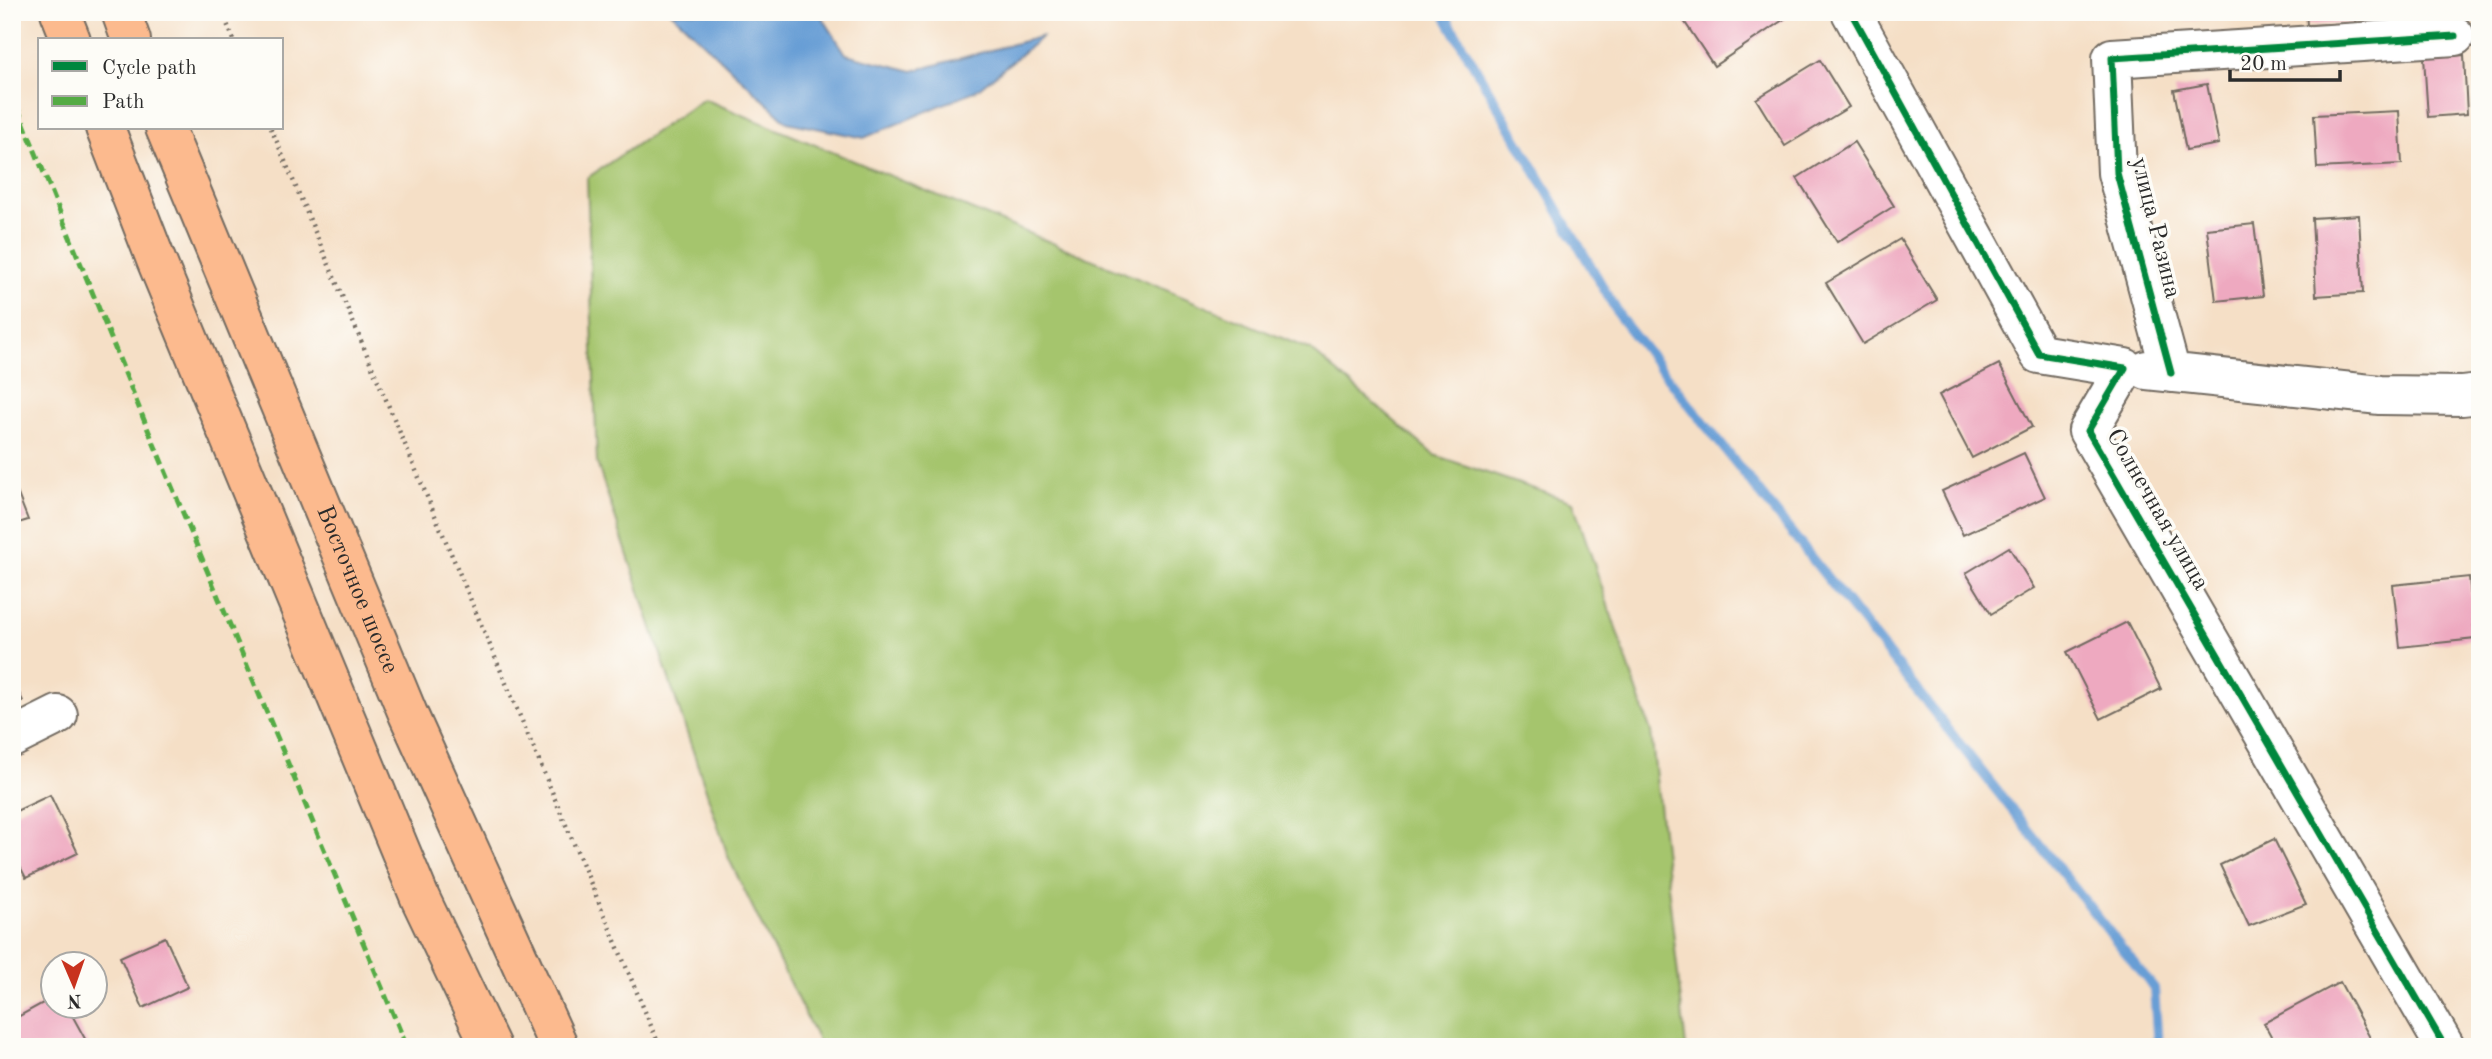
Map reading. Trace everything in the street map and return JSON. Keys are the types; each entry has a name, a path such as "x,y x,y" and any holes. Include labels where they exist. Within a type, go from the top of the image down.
{"highway":[{"path":"60,12 70,38"},
{"path":"121,12 130,38"},
{"path":"106,130 156,260 420,898 491,1047"},
{"name":"Восточное шоссе","path":"166,130 408,714 559,1047"}],"street":[{"path":"1851,12 2039,354 2125,368 2380,395 2480,394"},
{"name":"улица Разина","path":"2171,373 2117,173 2112,58 2455,36"},
{"name":"Солнечная улица","path":"2125,368 2088,431 2445,1047"},
{"path":"12,738 58,715"}],"path":[{"path":"222,12 233,38"},
{"path":"272,130 660,1047"}],"green space":[{"path":"704,99 1311,350 1434,455 1573,502 1651,732 1686,1047 821,1047 729,859 597,463 587,178"}],"water":[{"path":"671,12 819,12 846,54 913,71 1043,36 977,90 864,138 787,122"}],"building":[{"path":"1678,12 1787,12 1789,16 1714,66"},
{"path":"2184,12 2246,12 2246,17 2184,20"},
{"path":"2306,12 2355,12 2356,23 2307,25"},
{"path":"2464,55 2467,114 2428,117 2424,57"},
{"path":"1820,60 1849,107 1785,146 1756,99"},
{"path":"2207,84 2219,144 2186,150 2174,90"},
{"path":"2399,111 2402,164 2317,168 2314,115"},
{"path":"1854,142 1894,206 1837,242 1797,178"},
{"path":"2359,215 2363,293 2316,296 2312,218"},
{"path":"2254,224 2263,296 2216,301 2207,229"},
{"path":"1900,239 1937,300 1863,344 1826,283"},
{"path":"1999,364 2032,427 1972,458 1939,395"},
{"path":"2024,453 2045,497 1963,535 1942,491"},
{"path":"12,479 28,520 12,525"},
{"path":"2009,547 2034,588 1991,614 1966,573"},
{"path":"2469,577 2475,639 2400,647 2393,585"},
{"path":"2127,622 2161,689 2101,719 2067,652"},
{"path":"12,679 23,701 12,706"},
{"path":"50,795 78,853 26,878 12,851 12,813"},
{"path":"2274,839 2306,904 2249,926 2220,865"},
{"path":"165,937 188,987 143,1008 120,957"},
{"path":"2340,982 2375,1047 2277,1047 2264,1023"},
{"path":"38,1006 38,1020 75,1020 89,1046 12,1047 12,1020"}],"waterway":[{"path":"1443,12 1622,320 2154,988 2158,1047"}],"marked path":[{"path":"12,94 144,420 407,1047"}],"cycle path":[{"path":"1851,12 2039,354 2125,368 2088,431 2445,1047"},
{"path":"2171,373 2117,173 2112,58 2455,36"}]}
